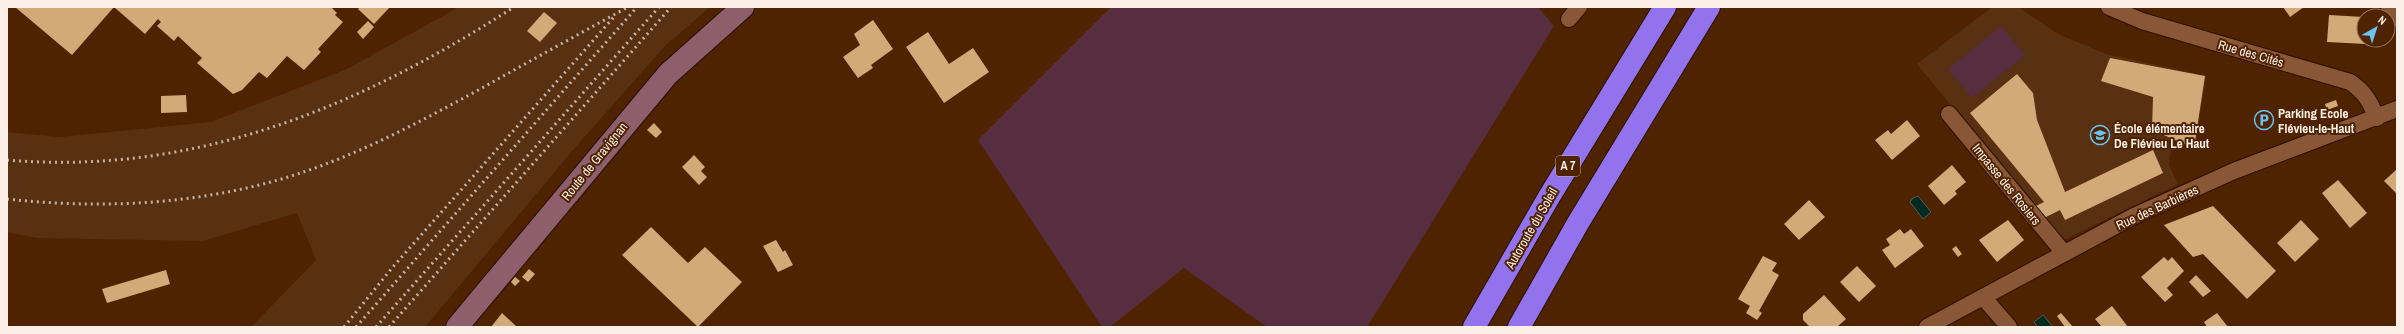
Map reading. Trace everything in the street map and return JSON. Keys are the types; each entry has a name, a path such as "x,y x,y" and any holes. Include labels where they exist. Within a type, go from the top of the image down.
{"highway":[{"name":"Autoroute du Soleil","path":"1474,327 1549,197 1665,7"},
{"path":"1519,327 1578,223 1709,7"}],"street":[{"name":"Route de Gravignan","path":"457,327 668,74 743,7"},
{"path":"1569,19 1579,7"},
{"name":"Rue des Cités","path":"2109,7 2142,21 2350,82 2361,89 2370,100 2377,118"},
{"path":"2389,7 2397,19"},
{"name":"Rue des Barbières","path":"1928,327 2134,216 2234,171 2377,118 2397,109"},
{"name":"Impasse des Rosiers","path":"1949,114 2064,253"},
{"path":"1983,297 2009,327"}],"shaded area":[{"path":"459,7 710,7 665,46 573,150 425,327 251,327 316,260 297,213 203,241 37,238 7,232 7,132 60,137 211,122 347,69"},
{"path":"1111,7 1538,7 1554,26 1367,327 1267,327 1184,268 1110,327 1102,327 978,140"},
{"path":"1992,7 2018,7 2058,34 2106,54 2206,76 2195,148 2173,140 2169,165 2178,184 2062,241 1917,64"},
{"path":"2001,26 2025,55 1972,98 1948,69"}],"water":[{"path":"1918,196 1931,212 1923,219 1910,202 1913,198"},
{"path":"2043,315 2053,327 2038,327 2034,322"}],"building":[{"path":"15,7 114,7 72,55"},
{"path":"114,7 331,7 337,13 335,15 343,22 318,49 321,52 304,70 287,56 267,78 259,72 242,90 233,94 197,63 202,58 178,36 174,41 157,26 161,22 158,19 145,34"},
{"path":"360,7 390,7 374,24 358,9"},
{"path":"2283,7 2304,7 2290,17"},
{"path":"544,12 557,23 540,42 527,31"},
{"path":"2329,15 2356,17 2356,43 2327,42"},
{"path":"873,20 893,49 871,65 873,68 858,78 843,57 860,45 854,34"},
{"path":"368,21 374,27 363,39 357,32"},
{"path":"928,32 949,64 973,48 989,72 944,103 906,47"},
{"path":"2110,58 2205,76 2194,148 2152,130 2153,97 2101,81"},
{"path":"2017,74 2033,93 2037,120 2065,192 2153,150 2163,173 2065,220 2060,210 2044,218 2034,207 2044,202 1970,113"},
{"path":"186,95 187,112 161,113 161,96"},
{"path":"2336,100 2338,106 2327,110 2325,104"},
{"path":"1907,120 1920,136 1892,160 1875,140 1888,130 1891,134"},
{"path":"654,123 662,132 656,138 647,130"},
{"path":"694,155 705,167 701,171 707,177 699,185 682,167"},
{"path":"1952,165 1966,182 1955,191 1957,194 1944,205 1928,186"},
{"path":"2397,169 2397,194 2384,181"},
{"path":"2338,180 2367,213 2350,228 2322,193"},
{"path":"1809,200 1825,217 1799,240 1784,224"},
{"path":"2213,206 2276,271 2247,299 2203,254 2193,257 2164,225"},
{"path":"2008,220 2024,240 1997,262 1979,240"},
{"path":"2301,220 2319,239 2295,262 2277,243"},
{"path":"651,227 688,263 705,247 742,282 698,327 622,255"},
{"path":"1900,229 1904,234 1911,229 1924,246 1895,268 1882,250 1890,245 1886,239"},
{"path":"776,240 783,252 785,250 793,265 778,272 763,246"},
{"path":"1956,246 1962,254 1958,257 1952,249"},
{"path":"1763,256 1777,263 1772,271 1779,275 1759,311 1762,313 1757,320 1746,313 1750,306 1738,299"},
{"path":"2164,257 2168,261 2172,257 2184,271 2167,288 2173,295 2165,302 2141,277"},
{"path":"1857,266 1876,286 1859,302 1840,282"},
{"path":"529,269 535,274 528,282 522,277"},
{"path":"166,270 170,284 107,303 102,289"},
{"path":"2196,275 2211,291 2203,297 2189,282"},
{"path":"515,277 520,281 515,286 511,282"},
{"path":"1824,295 1846,319 1837,327 1810,327 1803,320 1803,314"},
{"path":"2112,306 2128,327 2102,327 2095,319"},
{"path":"502,313 517,327 491,327"},
{"path":"2061,313 2073,327 2065,327 2057,316"},
{"path":"2217,313 2228,327 2207,327 2204,322"}],"railway":[{"path":"7,160 76,162 144,157 209,145 273,127 335,104 396,75 455,43 514,7"},
{"path":"7,199 75,204 144,203 211,195 278,180 331,162 383,140 433,115 628,7"},
{"path":"356,327 637,7"},
{"path":"376,327 659,7"},
{"path":"389,327 671,7"},
{"path":"344,327 392,268 614,17"}],"place":[{"name":"Parking Ecole Flévieu-le-Haut","path":"2264,120"},
{"name":"École élémentaire De Flévieu Le Haut","path":"2100,135"}]}
